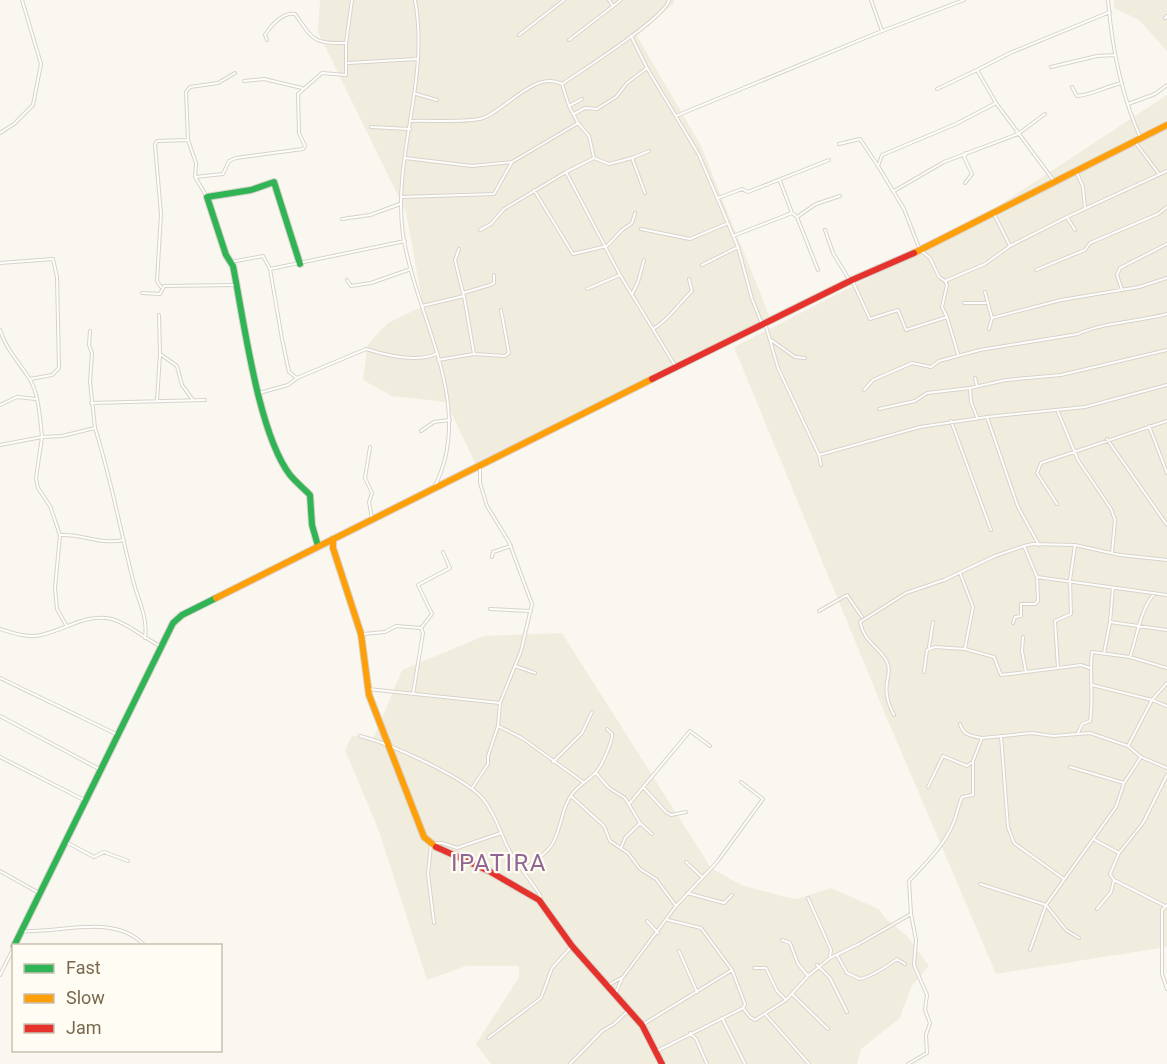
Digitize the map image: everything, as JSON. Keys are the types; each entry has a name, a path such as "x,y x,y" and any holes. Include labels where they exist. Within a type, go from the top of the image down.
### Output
{"street":[{"path":"0,133 14,124 33,105 41,64 22,0"},
{"path":"195,177 223,174 229,161 236,158 304,147 299,133 298,94 302,88 322,73 344,77 348,63 346,43 352,0"},
{"path":"415,0 418,22 416,94 405,158 401,204 411,269 438,360 450,420 444,462 432,492"},
{"path":"519,35 564,0"},
{"path":"609,0 613,6"},
{"path":"569,40 621,0"},
{"path":"562,84 631,36 665,8 669,0"},
{"path":"871,0 882,31"},
{"path":"676,117 882,31 964,0"},
{"path":"1114,0 1108,1 1115,55 1122,83 1138,140 1159,174"},
{"path":"937,89 1010,53 1110,12"},
{"path":"267,40 265,35 268,30 286,14 292,13 309,36 318,41 346,43"},
{"path":"631,36 647,68 699,155 718,198 726,224 738,247 748,275 752,299 771,340 778,368 819,455 821,465"},
{"path":"1052,67 1097,56 1115,55"},
{"path":"348,63 417,59"},
{"path":"574,114 585,108 597,109 616,97 627,83 647,68"},
{"path":"977,70 996,103 1054,182"},
{"path":"235,74 218,83 187,89 188,140 196,163 195,177 207,197 231,262 259,393 274,446 290,475 310,495 312,525 318,546"},
{"path":"244,81 264,79 302,88"},
{"path":"412,121 483,118 516,95 549,80 562,84"},
{"path":"1072,87 1077,96 1088,95 1107,86 1122,83"},
{"path":"562,84 569,106 578,123 589,136 594,158"},
{"path":"1128,104 1155,94 1167,85"},
{"path":"416,94 437,100"},
{"path":"569,106 582,99"},
{"path":"878,166 882,155 956,124 996,103"},
{"path":"894,191 966,153 1018,134 1045,114"},
{"path":"405,158 472,166 512,162 578,123"},
{"path":"15,944 160,646 173,623 195,607 372,519 432,492 479,465 851,281 920,250 1167,125"},
{"path":"371,127 410,129"},
{"path":"839,144 860,139 894,191 920,250 930,258 939,277 945,280 947,285 942,307 959,355"},
{"path":"142,293 160,294 161,287 157,281 161,214 155,145 157,141 188,140"},
{"path":"480,230 491,224 504,209 566,171 594,158 609,164 649,151"},
{"path":"965,183 972,174 964,157 966,153"},
{"path":"632,158 645,194"},
{"path":"718,198 742,189 748,192 829,160"},
{"path":"401,197 494,194 512,162"},
{"path":"566,171 608,246 620,275 676,367"},
{"path":"1076,171 1083,187 1085,208"},
{"path":"945,280 985,264 1010,246 1085,208 1167,171"},
{"path":"780,181 818,270"},
{"path":"207,197 251,190 274,182 300,264"},
{"path":"534,190 573,254 608,246 622,230 632,223 635,213"},
{"path":"797,217 816,204 840,196"},
{"path":"342,219 370,215 401,204"},
{"path":"1036,270 1085,250 1090,243 1167,207"},
{"path":"993,212 1010,246"},
{"path":"733,236 792,213"},
{"path":"1067,217 1076,230"},
{"path":"641,229 690,239 726,224"},
{"path":"825,230 833,253 851,281 870,319 898,310 906,330 947,317"},
{"path":"270,269 405,241"},
{"path":"1122,290 1117,275 1120,268 1167,244"},
{"path":"702,265 738,247"},
{"path":"459,249 455,260 464,295 474,354"},
{"path":"231,262 263,256 270,269 290,372 297,378"},
{"path":"0,263 53,259 57,277 58,368 51,375 30,379"},
{"path":"632,295 644,260"},
{"path":"347,280 351,286 371,283 411,269"},
{"path":"422,306 464,295 490,285 494,283 494,274"},
{"path":"587,289 620,275"},
{"path":"992,318 1060,300 1122,290 1167,278"},
{"path":"653,329 667,321 671,313 680,307 693,291 689,279"},
{"path":"161,287 235,285"},
{"path":"985,292 986,303 992,318 988,329"},
{"path":"964,303 986,303"},
{"path":"438,360 474,354 505,356 509,353 501,310"},
{"path":"864,390 873,380 912,363 931,367 939,361 959,355 1167,314"},
{"path":"157,401 160,354 159,315"},
{"path":"0,330 12,357 30,379 36,399 42,437 36,478 38,488 50,506 60,535 55,588 57,609 66,625"},
{"path":"90,331 91,403 95,428 110,474 133,579 142,603 146,626 145,638"},
{"path":"771,340 795,357 805,358"},
{"path":"259,393 288,385 297,378 366,349 384,356 422,358 436,354"},
{"path":"879,409 915,401 918,396 927,393 1061,375 1167,350"},
{"path":"160,354 177,366 182,385 194,400"},
{"path":"975,378 977,386"},
{"path":"819,455 951,421 1035,411 1057,411 1125,397 1167,385"},
{"path":"970,388 970,402 977,417"},
{"path":"0,405 16,397 36,399"},
{"path":"91,403 205,400"},
{"path":"1057,411 1078,460 1113,515 1112,553"},
{"path":"987,417 1018,507 1039,545"},
{"path":"421,431 434,422 450,420"},
{"path":"951,421 991,530"},
{"path":"1057,504 1037,473 1041,463 1072,455 1075,450 1167,421"},
{"path":"1149,426 1167,473"},
{"path":"0,446 95,428"},
{"path":"1107,439 1167,525"},
{"path":"370,447 365,478 372,493 369,502 372,519"},
{"path":"472,788 488,764 488,756 498,726 500,703 527,632 532,604 511,546 487,506 480,483 479,465"},
{"path":"60,535 80,535 101,543 124,540"},
{"path":"333,539 333,548 361,634 368,689 385,742 420,829 430,845 489,871 541,900"},
{"path":"326,542 333,548"},
{"path":"1058,668 1055,621 1071,614 1070,580 1075,545"},
{"path":"862,618 876,613 906,593 1024,546 1075,545 1112,553 1167,560"},
{"path":"492,557 493,552 511,546"},
{"path":"1013,623 1016,617 1022,616 1021,604 1038,601 1037,577 1024,546"},
{"path":"421,628 432,614 418,585 450,568 442,552"},
{"path":"960,573 973,607 965,649"},
{"path":"1037,577 1167,595"},
{"path":"1104,653 1113,588"},
{"path":"1130,657 1140,628 1143,608 1155,593"},
{"path":"819,611 847,595 862,618"},
{"path":"490,609 531,611"},
{"path":"0,629 26,636 41,635 66,625 98,618 110,619 124,623 160,646"},
{"path":"862,618 860,622 862,634 886,661 890,674 886,683 887,697 894,715"},
{"path":"924,672 933,622"},
{"path":"1110,622 1167,630"},
{"path":"361,634 385,632 396,626 421,628"},
{"path":"413,693 423,633 421,628"},
{"path":"1023,637 1022,651 1026,672"},
{"path":"929,647 965,649 994,657 1001,675 1081,665 1090,668"},
{"path":"1078,733 1082,724 1090,721 1092,652 1130,657 1167,668"},
{"path":"515,666 535,674"},
{"path":"0,678 118,735"},
{"path":"1128,746 1152,700 1167,683"},
{"path":"1092,684 1167,706"},
{"path":"368,689 500,703"},
{"path":"553,762 582,733 592,712"},
{"path":"0,716 101,771"},
{"path":"960,724 962,730 969,736 982,738 1032,733 1053,736 1078,733 1108,738 1128,746 1141,757 1165,767 1167,761"},
{"path":"498,726 522,738 583,782"},
{"path":"523,870 551,847 558,831 561,813 571,795 583,782 596,773 613,743 612,734 607,729"},
{"path":"629,804 690,731 710,746"},
{"path":"360,736 385,742 472,788 491,809 501,833 572,946 642,1025 662,1064"},
{"path":"1001,736 1008,827 1014,843 1064,879"},
{"path":"908,1064 927,1053 926,1035 930,1023 925,1010 927,995 914,965 916,940 911,914 909,881 934,855 954,823 956,810 962,797 973,795 973,761 982,738"},
{"path":"928,787 943,756 966,766 973,761"},
{"path":"0,757 84,800"},
{"path":"1030,950 1046,905 1116,807 1124,783 1141,757"},
{"path":"1070,767 1124,783"},
{"path":"596,773 629,804 640,822 652,834"},
{"path":"1167,776 1143,823 1119,853 1110,874 1114,880 1166,906 1162,910 1162,974 1167,989"},
{"path":"615,995 623,977 668,920 676,906 717,862 763,799 741,782"},
{"path":"643,787 671,815 686,812"},
{"path":"571,795 604,826 610,841 635,859 640,869 656,879 676,906"},
{"path":"621,848 624,838 640,822"},
{"path":"430,845 442,843 457,848 501,833"},
{"path":"1094,840 1119,853"},
{"path":"64,841 94,857 104,852 128,861"},
{"path":"430,845 428,884 435,923"},
{"path":"686,862 702,877"},
{"path":"0,872 39,893"},
{"path":"1097,909 1111,892 1114,880"},
{"path":"980,884 1046,905 1066,930 1079,938"},
{"path":"687,893 724,903 732,895"},
{"path":"808,898 831,950 830,958"},
{"path":"743,1008 752,1020 766,1015 786,1000 817,965 911,914"},
{"path":"655,1052 743,1008 745,1004 732,970 701,928 668,920"},
{"path":"646,921 658,933"},
{"path":"21,931 43,932 65,927 115,928 137,937 144,944"},
{"path":"782,940 790,943 798,964 808,976"},
{"path":"488,1038 541,998 552,968 572,946"},
{"path":"0,975 12,950"},
{"path":"679,951 697,992"},
{"path":"837,955 847,973 860,979 876,970 882,971 897,959 905,964"},
{"path":"817,965 830,978 846,1012"},
{"path":"754,968 766,968 777,991 786,1000"},
{"path":"642,1025 732,970"},
{"path":"607,986 623,977"},
{"path":"792,994 828,1029"},
{"path":"571,1063 602,1031 614,1024 629,1010"},
{"path":"766,1015 809,1064"},
{"path":"722,1018 745,1064"},
{"path":"696,1040 698,1029"},
{"path":"690,1033 696,1040 707,1064"}],"shaded area":[{"path":"320,0 674,0 674,3 637,36 701,146 771,320 476,465 446,402 392,396 363,380 368,344 388,323 423,306 406,212 318,32"},
{"path":"1114,0 1167,0 1167,51 1139,20 1114,8"},
{"path":"1167,95 1167,947 996,974 886,716 734,347 960,231"},
{"path":"562,633 711,868 741,885 786,897 797,899 831,888 879,909 884,917 907,936 929,966 911,987 900,1018 861,1049 857,1064 491,1064 476,1044 519,977 519,966 466,966 427,980 379,831 345,750 352,736 374,737 402,670 484,636"}],"traffic: fast":[{"path":"300,264 274,182 251,190 207,197 226,255 233,266 247,345 269,432 290,475 310,495 312,525 318,546"},
{"path":"15,944 173,623 182,615 216,598"}],"traffic: slow":[{"path":"914,253 1167,125"},
{"path":"216,598 652,379"},
{"path":"333,539 333,548 361,634 369,695 424,837 436,847"}],"traffic: jam":[{"path":"652,379 852,280 914,253"},
{"path":"436,847 489,871 539,900 572,946 642,1025 662,1064"}],"district":[{"name":"IPATIRA","path":"499,863"}]}
